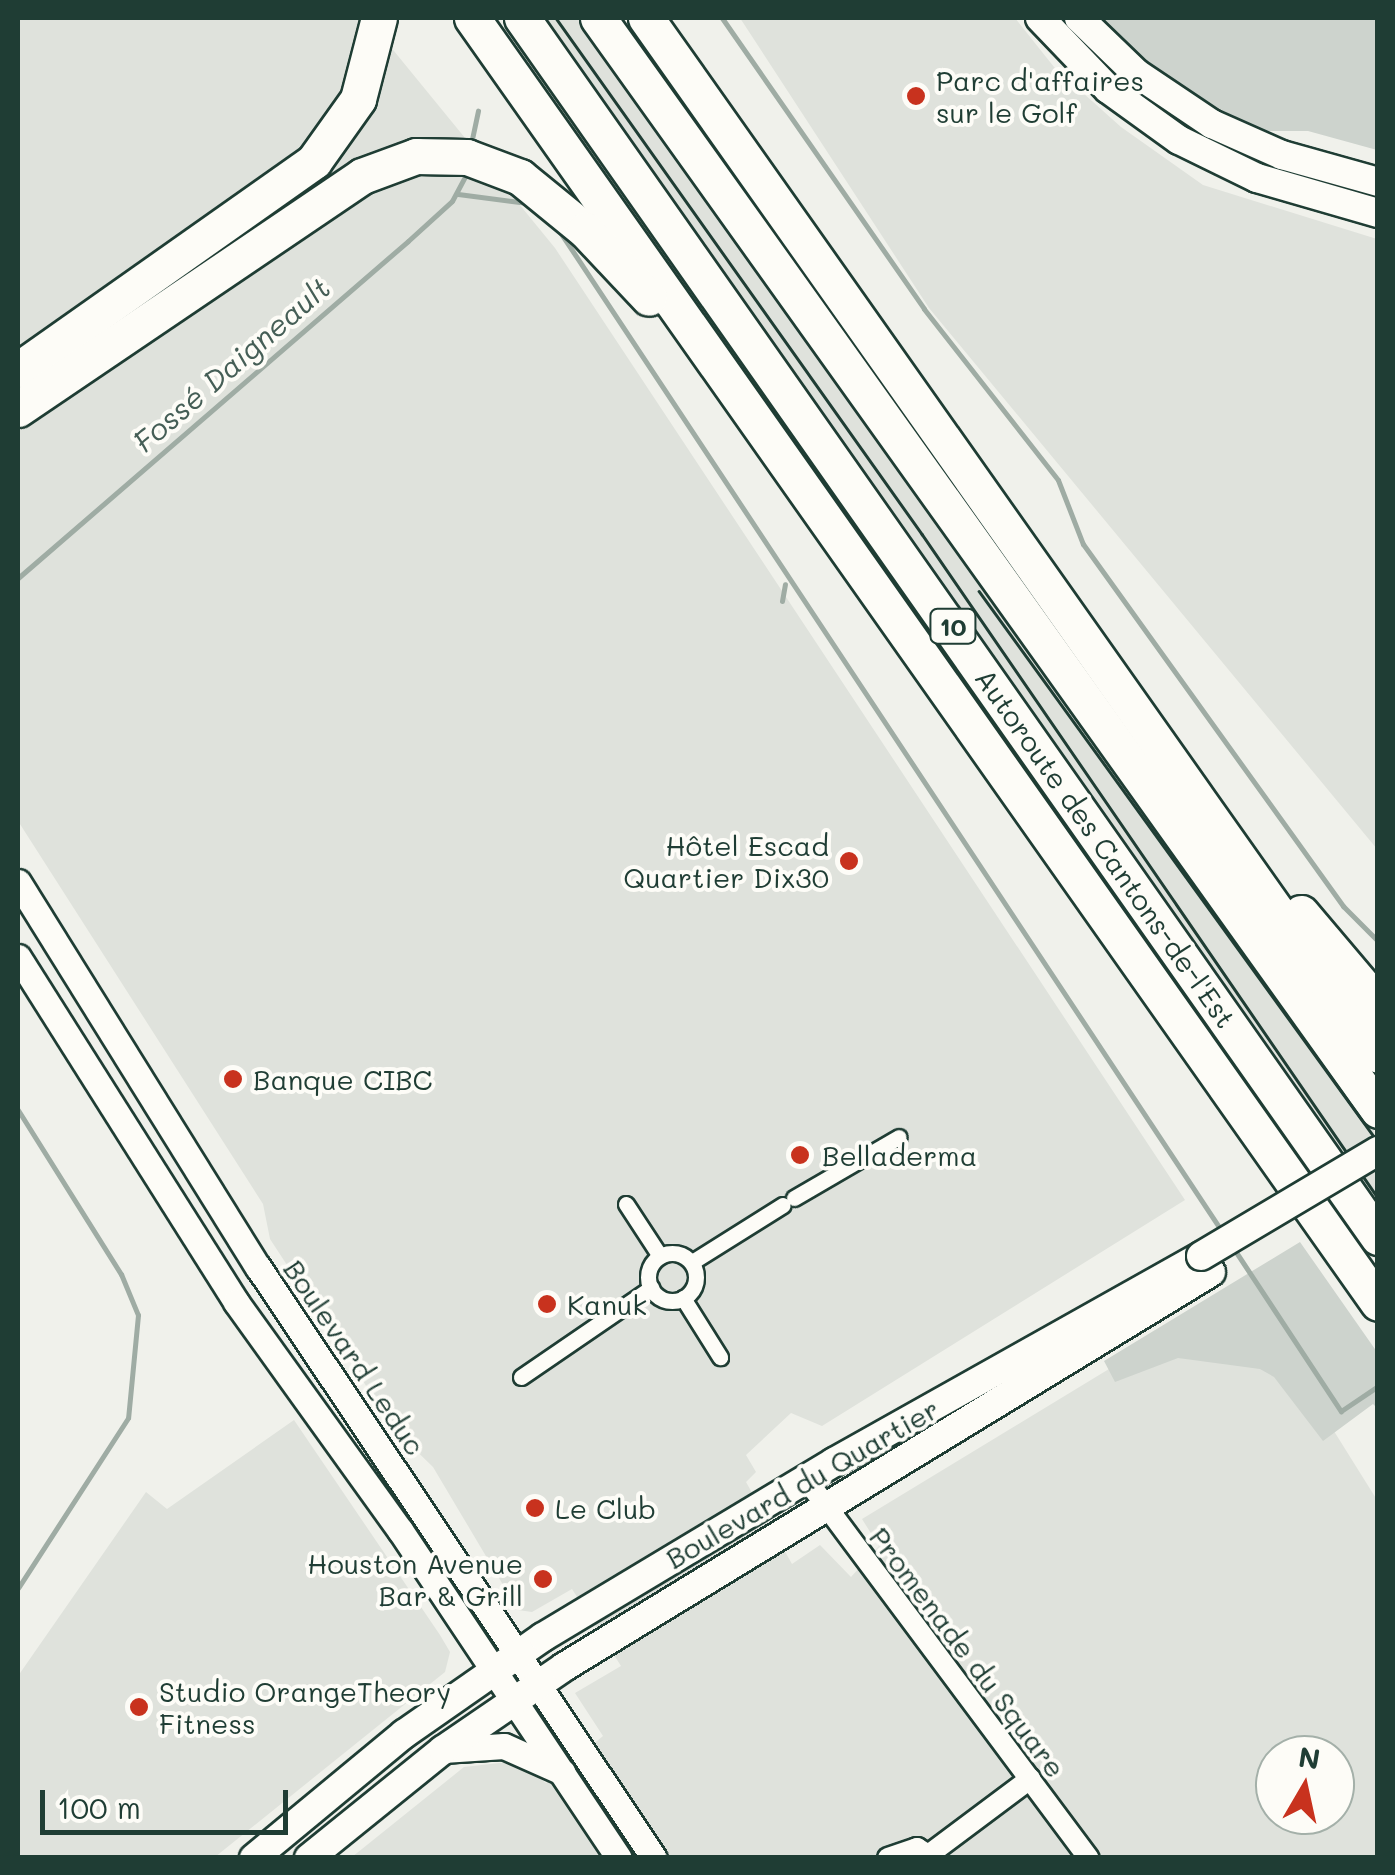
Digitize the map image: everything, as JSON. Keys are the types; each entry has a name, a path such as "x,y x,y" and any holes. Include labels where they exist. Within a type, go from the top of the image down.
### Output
{"highway":[{"path":"18,370 314,161 358,99 378,18"},
{"path":"472,18 1378,1303"},
{"name":"Autoroute des Cantons-de-l'Est","path":"522,18 1378,1237"},
{"name":"10","path":"598,18 1378,1110"},
{"path":"646,18 1378,1055"},
{"path":"18,409 362,176 429,155 480,160 533,186 715,362"},
{"path":"1187,788 1378,1004"}],"main road":[{"path":"1040,18 1108,89 1188,146 1257,178 1378,213"},
{"path":"1079,18 1136,73 1212,124 1282,155 1378,182"},
{"name":"Boulevard du Quartier","path":"309,1858 444,1750 515,1699 827,1510 1378,1152"},
{"name":"Boulevard du Quartier","path":"254,1858 384,1749 519,1652 806,1479 1378,1174"}],"street":[{"name":"Boulevard Leduc","path":"18,882 252,1258 654,1858"},
{"path":"18,957 218,1275 515,1699 619,1858"},
{"path":"692,1262 898,1136"},
{"path":"626,1204 660,1256"},
{"path":"681,1254 692,1262 696,1283 683,1298 668,1301 651,1288 650,1266 660,1256 681,1254"},
{"path":"521,1377 651,1288"},
{"path":"683,1298 720,1357"},
{"name":"Promenade du Square","path":"806,1479 1089,1858"},
{"path":"444,1750 504,1746 564,1773"},
{"path":"888,1858 911,1848 932,1855 1030,1779"}],"shaded area":[{"path":"18,18 367,18 555,248 1185,1200 822,1426 791,1413 746,1455 756,1472 746,1482 792,1564 820,1545 851,1577 879,1546 862,1519 1244,1287 1377,1500 1377,1857 352,1857 464,1767 517,1761 546,1783 603,1736 575,1693 621,1666 572,1589 532,1612 518,1610 433,1467 395,1430 270,1239 263,1204 18,821"},
{"path":"540,18 581,18 1374,1124 1377,1213"},
{"path":"740,18 1015,18 1054,67 1121,127 1203,185 1377,239 1377,849 929,308"},
{"path":"1098,18 1377,18 1377,150 1308,131 1255,131 1161,72"},
{"path":"1300,1242 1377,1352 1377,1408 1373,1404 1323,1441 1274,1377 1260,1369 1178,1358 1115,1382 1104,1361"},
{"path":"294,1420 440,1635 450,1652 445,1672 215,1857 18,1857 18,1676 146,1492 167,1509"}],"waterway":[{"path":"722,18 924,309 1058,480 1083,544 1343,906 1378,941"},
{"name":"Fossé Daigneault","path":"472,139 478,111"},
{"name":"Fossé Daigneault","path":"18,578 408,241 452,201 465,177"},
{"path":"458,194 527,203"},
{"path":"558,229 1223,1233"},
{"name":"Fossé Daigneault","path":"782,601 785,584"},
{"name":"Fossé Daigneault","path":"18,1110 121,1274 138,1315 128,1418 18,1588"},
{"path":"1232,1246 1341,1411 1378,1386"}],"tram line":[{"path":"556,18 922,534 1378,1198"},
{"path":"979,591 1378,1142"}],"place":[{"name":"Parc d'affaires sur le Golf","path":"916,96"},
{"name":"Hôtel Escad Quartier Dix30","path":"849,861"},
{"name":"Banque CIBC","path":"233,1079"},
{"name":"Belladerma","path":"800,1155"},
{"name":"Kanuk","path":"547,1304"},
{"name":"Le Club","path":"535,1508"},
{"name":"Houston Avenue Bar & Grill","path":"543,1579"},
{"name":"Studio OrangeTheory Fitness","path":"139,1707"}]}
